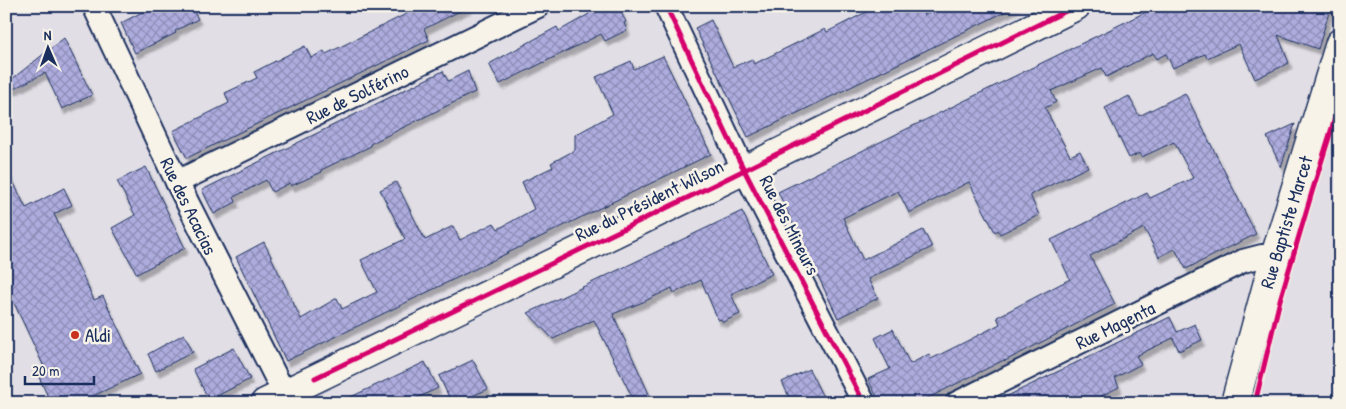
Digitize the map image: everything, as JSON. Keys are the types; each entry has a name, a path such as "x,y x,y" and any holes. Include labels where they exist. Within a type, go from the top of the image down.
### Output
{"main road":[{"name":"Rue du Président Wilson","path":"279,400 1076,6"},
{"name":"Rue Baptiste Marcet","path":"1234,403 1275,256 1340,43"}],"street":[{"name":"Rue de Solférino","path":"177,182 538,6"},
{"name":"Rue des Mineurs","path":"666,6 744,170 864,403"},
{"name":"Rue des Acacias","path":"101,9 177,182 279,400"},
{"name":"Rue Magenta","path":"957,403 1243,261 1262,256 1275,256"}],"building":[{"path":"154,6 191,6 198,19 175,31 176,33 135,53 121,23"},
{"path":"408,6 470,6 424,29 429,40 187,158 173,131 229,103 225,93 257,78 254,72 305,46 311,58 324,51 326,54 410,12"},
{"path":"601,6 618,6 626,22 624,23 627,30 605,41 601,34 500,84 489,64 557,27 559,31"},
{"path":"878,6 920,6 924,15 943,6 1017,6 748,137 695,28 711,20 733,67 752,59 754,64 825,29 827,32"},
{"path":"1158,6 1331,6 1318,49 1278,35 1289,63 1255,79 1239,44 1207,58 1205,54 1173,68 1166,54 1156,59 1153,53 1106,77 1102,68 1051,91 1056,102 1045,108 1070,156 1080,151 1088,167 1030,195 1039,215 1000,234 998,230 995,232 969,182 909,213 898,191 843,218 863,260 923,230 932,247 868,279 878,298 838,318 778,192"},
{"path":"64,38 92,95 62,109 45,73 11,90 7,83"},
{"path":"663,56 711,154 286,361 236,257 264,242 301,319 337,298 342,309 377,292 361,260 405,239 380,190 396,182 425,240 453,226 460,240 494,223 498,229 534,209 522,182 553,167 551,163 575,150 575,135 613,114 596,77 631,61 634,69"},
{"path":"443,71 448,81 468,71 475,92 370,144 371,146 321,170 322,172 291,186 290,183 272,192 266,180 234,197 236,202 214,214 202,190"},
{"path":"1185,93 1256,234 1186,269 1175,249 1159,257 1144,228 1090,256 1115,304 1005,361 918,403 880,403 868,379 890,369 875,338 893,329 910,364 929,354 931,359 965,342 1000,324 997,317 1070,279 1051,240 1147,193 1150,198 1193,178 1174,142 1142,157 1140,153 1129,158 1105,108 1129,96 1139,116"},
{"path":"1295,124 1281,167 1267,137"},
{"name":"Aldi","path":"6,167 26,208 64,188 72,205 54,214 94,300 103,296 140,374 78,403 51,403 37,373 45,369 6,286"},
{"path":"146,167 185,248 137,274 112,228 135,215 117,181"},
{"path":"742,211 772,274 731,294 740,314 723,322 721,319 718,320 701,280 674,293 672,288 613,314 653,403 635,403 594,320 553,339 528,313"},
{"path":"1170,317 1177,332 1195,324 1202,340 1179,351 1173,338 1136,356 1141,364 1115,378 1119,387 1088,403 993,403"},
{"path":"184,334 193,352 156,371 148,354"},
{"path":"234,348 250,379 209,400 193,369"},
{"path":"473,360 488,389 457,403 452,403 439,376"},
{"path":"425,362 438,388 407,403 338,403"},
{"path":"809,369 826,403 792,403 782,382"}],"cycle path":[{"path":"666,6 737,156 864,403"},
{"path":"315,378 718,183 1076,6"},
{"path":"1255,403 1280,300 1340,102"}],"place":[{"name":"Aldi","path":"75,335"}]}
